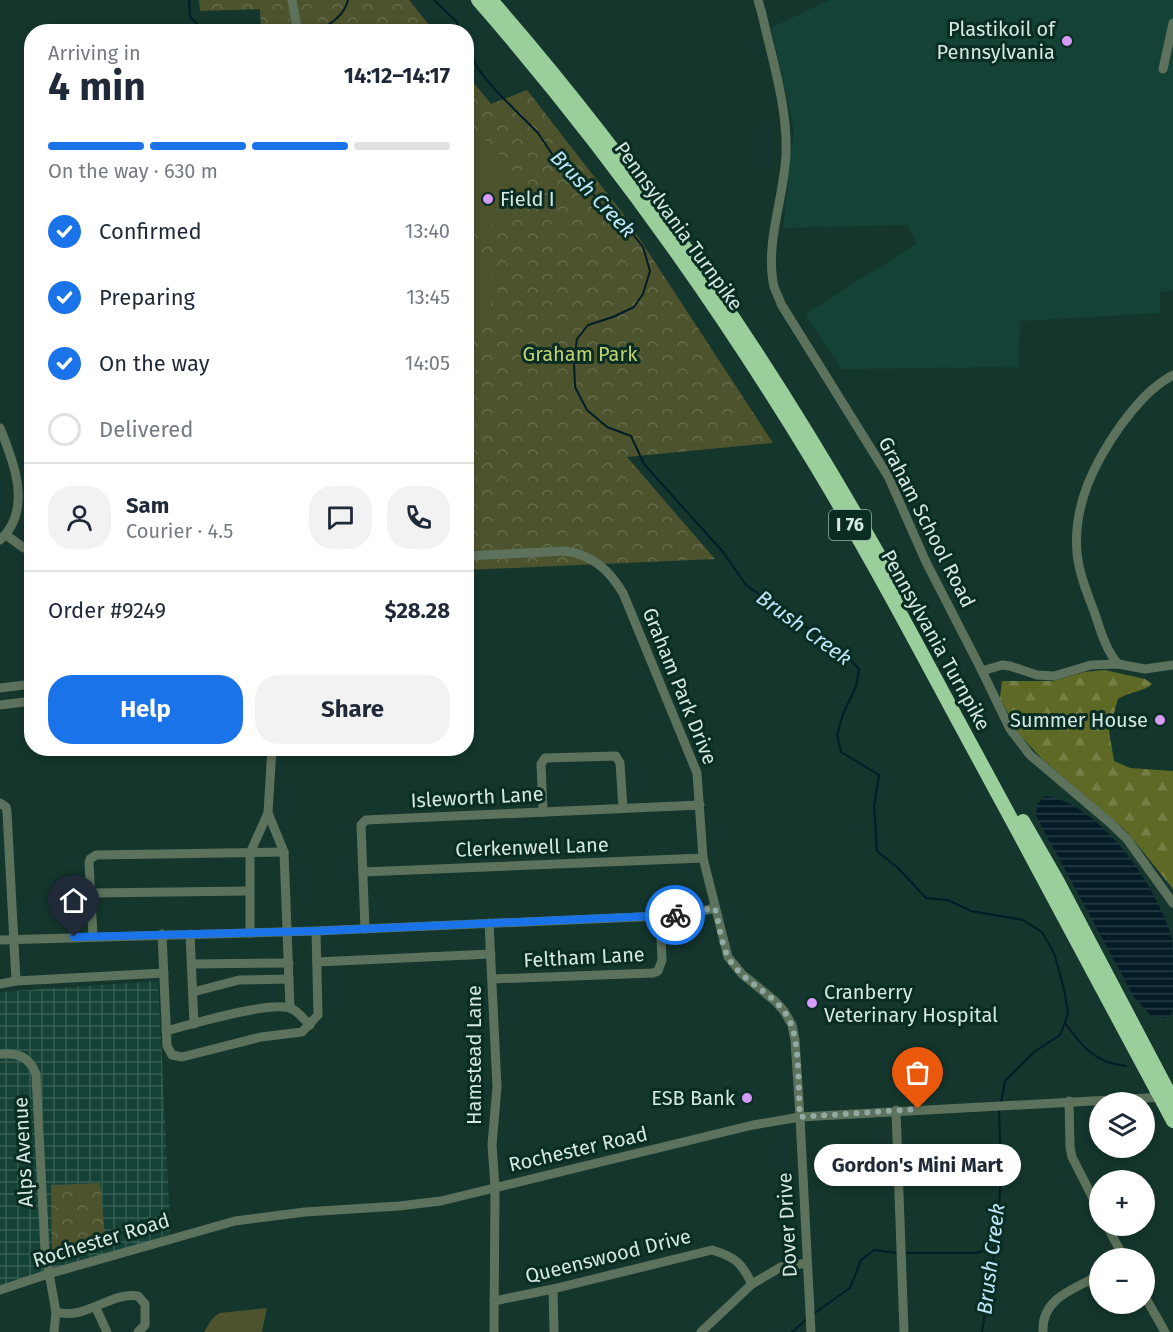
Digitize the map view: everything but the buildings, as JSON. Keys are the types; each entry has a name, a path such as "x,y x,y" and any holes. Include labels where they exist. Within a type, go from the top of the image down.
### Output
{"highway":[{"name":"Pennsylvania Turnpike","path":"478,0 560,98 662,231 729,329 816,466 1167,1096"},
{"name":"Pennsylvania Turnpike","path":"491,0 548,66 645,193 726,306 807,430 1058,882 1167,1096 1173,1121"}],"street":[{"path":"292,0 297,24"},
{"name":"Graham School Road","path":"758,0 785,128 786,156 772,265 773,284 781,304 888,476 926,562 1010,729 1030,755 1127,839 1173,903"},
{"path":"1163,69 1173,23"},
{"path":"1118,664 1107,645 1082,578 1077,554 1077,524 1083,497 1093,469 1101,455 1138,402 1154,387 1173,375"},
{"path":"0,428 16,471 18,488 16,512 3,537 24,548"},
{"name":"Graham Park Drive","path":"474,556 565,551 578,553 597,562 612,576 623,593 697,773 703,858 728,957 742,974 775,1001 792,1025 800,1117"},
{"path":"1091,665 1107,645"},
{"path":"982,671 993,667 1010,666 1037,675 1054,676 1091,665 1118,664 1145,669 1173,665"},
{"path":"0,688 24,685"},
{"path":"0,705 24,702"},
{"path":"250,933 250,853 268,813 272,756"},
{"path":"543,812 541,764 545,758 616,756 620,763 623,808"},
{"path":"0,803 6,807 7,812 16,981"},
{"name":"Isleworth Lane","path":"365,929 361,825 366,820 700,805"},
{"path":"268,813 284,852 290,1008"},
{"path":"93,936 90,859 96,855 284,852"},
{"name":"Clerkenwell Lane","path":"363,872 703,858"},
{"path":"91,892 250,891"},
{"path":"0,940 316,931 660,916 694,913 715,908"},
{"name":"Feltham Lane","path":"492,979 653,973 658,970 662,960 660,916"},
{"name":"Hamstead Lane","path":"489,923 496,1087 492,1145 495,1187 494,1332"},
{"path":"162,934 166,1031 169,1050 172,1055 182,1058 261,1036 302,1032 310,1025 318,1015 316,931"},
{"path":"190,934 194,1024"},
{"path":"317,962 491,954"},
{"path":"192,964 289,963"},
{"path":"0,984 16,981 164,973"},
{"path":"193,992 239,980 289,979"},
{"path":"166,1031 257,1009 290,1008 310,1025"},
{"name":"Alps Avenue","path":"0,1054 12,1053 26,1058 36,1074 45,1251 56,1312 54,1332"},
{"name":"Rochester Road","path":"0,1290 48,1274 235,1221 305,1212 441,1201 744,1127 800,1117 1167,1096"},
{"path":"1069,1101 1072,1157 1089,1190"},
{"path":"896,1110 904,1332"},
{"name":"Dover Drive","path":"800,1117 811,1332"},
{"name":"Queenswood Drive","path":"494,1301 554,1289 712,1250 734,1258 743,1267 752,1284"},
{"path":"701,1332 752,1284 781,1267 807,1263"},
{"path":"1043,1332 1044,1315 1052,1303 1089,1281"},
{"path":"554,1289 554,1332"},
{"path":"56,1312 69,1315 125,1297 138,1296 145,1304 146,1325 138,1332"},
{"path":"96,1308 107,1332"},
{"path":"1155,1314 1165,1332"}],"shaded area":[{"path":"829,0 1173,0 1173,291 1160,292 1160,313 1020,321 1018,367 841,369 805,314 916,244 908,225 783,228 794,129 771,28"},
{"path":"158,981 171,1238 0,1291 0,992"}],"green space":[{"path":"199,0 409,0 428,24 261,24 260,9 200,11"},
{"name":"Graham Park","path":"474,83 491,104 527,90 624,215 773,443 627,457 715,559 474,570"},
{"name":"Field I","path":"474,136 492,146 499,155 507,179 510,220 474,228"},
{"path":"474,254 491,255 491,300 484,320 474,330"},
{"path":"1105,670 1145,679 1152,684 1118,699 1109,731 1114,761 1130,768 1173,771 1173,889 1128,833 1042,759 1019,734 1000,698 1002,681 1053,681 1084,672"},
{"path":"100,1183 106,1245 52,1253 51,1185"},
{"path":"267,1308 262,1332 204,1332 219,1313"}],"water":[{"path":"1045,796 1066,802 1086,814 1106,831 1124,851 1154,896 1172,939 1173,1009 1171,1015 1165,1018 1151,1016 1134,997 1036,816 1037,805"}],"waterway":[{"name":"Brush Creek","path":"189,0 190,17 197,24"},
{"name":"Brush Creek","path":"329,24 343,11 348,0"},
{"name":"Brush Creek","path":"434,0 458,24"},
{"name":"Brush Creek","path":"474,60 478,69 496,91 538,133 560,166 584,182 608,214 629,229 643,247 650,271 643,294 634,307 588,325 577,339 574,362 575,387 587,410 607,427 631,436 644,464 723,552 746,585 847,656 859,669 856,687 843,714 837,735 841,752 879,775 874,807 877,851 898,868 926,898 948,900 971,911 1023,920 1042,932 1054,953 1068,1014 1060,1035 1034,1052 1005,1081 1001,1103"},
{"path":"1065,1023 1077,1039 1098,1057 1126,1066"},
{"name":"Brush Creek","path":"982,1332 997,1235 1001,1176 999,1108"},
{"path":"904,1253 976,1253 994,1248"},
{"path":"812,1315 850,1288 861,1260 874,1250 898,1253"},
{"path":"792,1332 808,1318"}],"way so far":[{"path":"675,915 715,908 728,957 742,974 784,1011 792,1025 795,1040 800,1117 918,1109"}],"place":[{"name":"Plastikoil of Pennsylvania","path":"1067,41"},
{"name":"Field I","path":"488,199"},
{"name":"Summer House","path":"1160,720"},
{"name":"Cranberry Veterinary Hospital","path":"812,1003"},
{"name":"ESB Bank","path":"747,1098"},
{"name":"Gordon's Mini Mart","path":"918,1109"}],"route":[{"path":"74,937 316,931 675,915"}]}
